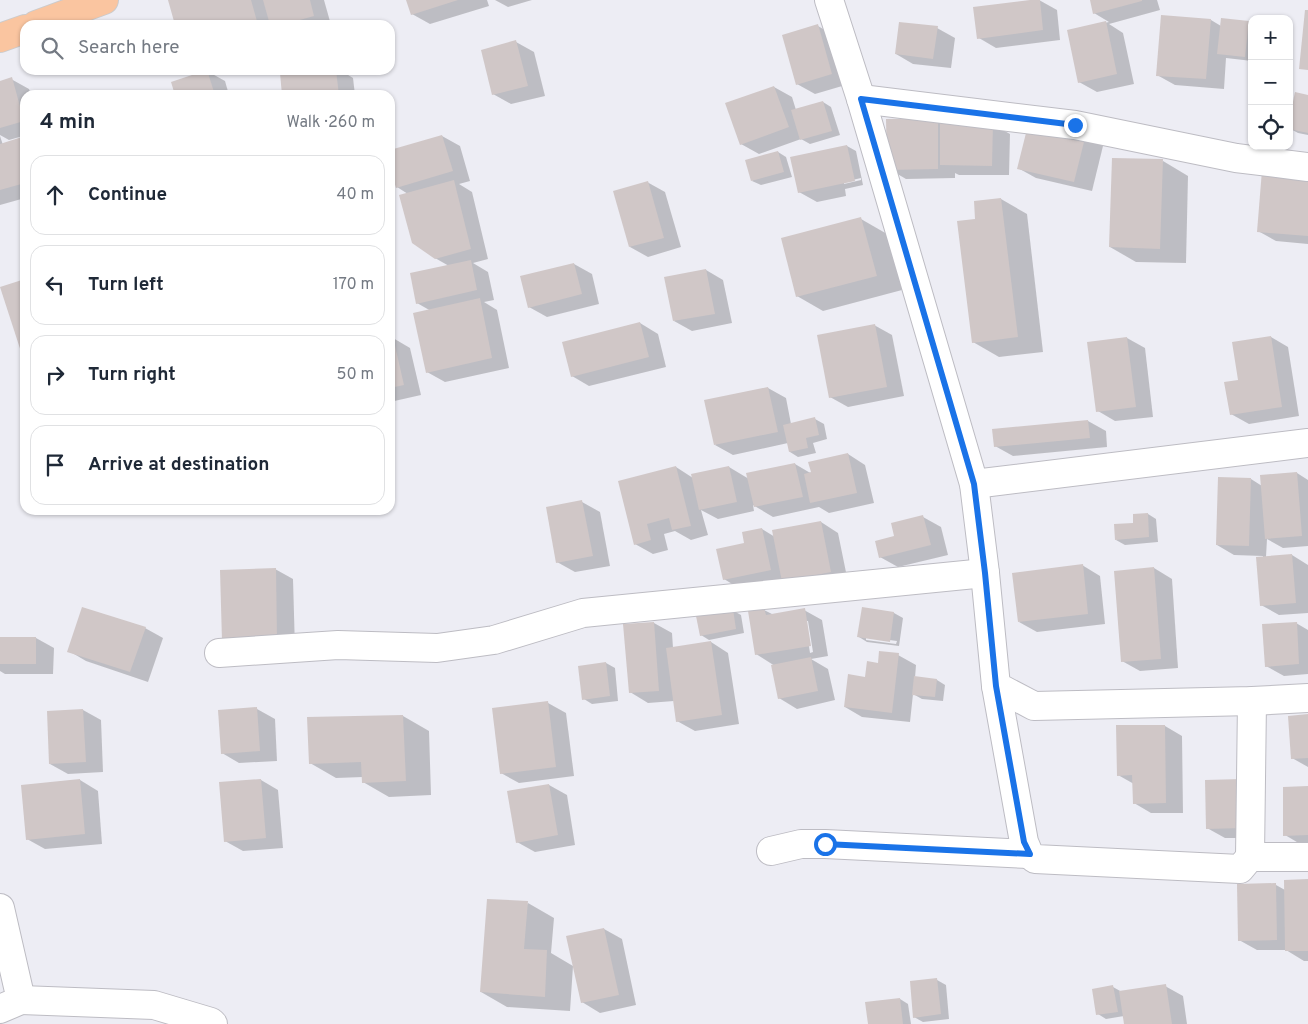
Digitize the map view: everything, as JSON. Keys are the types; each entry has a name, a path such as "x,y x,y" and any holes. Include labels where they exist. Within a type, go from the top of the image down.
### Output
{"main road":[{"path":"50,20 104,0"},
{"path":"0,38 20,31"}],"street":[{"path":"829,0 861,99 974,484 996,686 1024,842 1030,854 1034,859 1240,869 1250,858 1252,701"},
{"path":"861,99 1075,125 1236,158 1308,167"},
{"path":"974,484 1308,442"},
{"path":"218,653 338,644 437,648 494,640 583,613 985,573"},
{"path":"996,686 1034,706 1308,698"},
{"path":"771,851 801,844 825,844 1030,854"},
{"path":"1250,858 1308,857"},
{"path":"0,908 11,1005 154,1005 213,1024"}],"building":[{"path":"168,0 251,0 257,20 174,20"},
{"path":"263,0 310,0 314,16 300,20 269,20"},
{"path":"406,0 458,0 411,15"},
{"path":"1040,0 1043,30 977,39 973,7"},
{"path":"1090,0 1142,0 1142,1 1093,14"},
{"path":"1305,10 1308,10 1308,70 1299,69"},
{"path":"1161,15 1211,19 1206,79 1156,76"},
{"path":"1221,18 1248,21 1245,57 1217,54"},
{"path":"1106,21 1117,74 1078,83 1067,30"},
{"path":"899,22 938,26 933,59 895,54"},
{"path":"818,24 832,74 796,85 782,35"},
{"path":"516,40 528,86 492,95 481,50"},
{"path":"192,75 209,75 213,90 173,90 171,82"},
{"path":"280,75 337,75 338,90 282,90"},
{"path":"12,77 20,106 20,122 0,128 0,81"},
{"path":"774,86 789,127 740,145 725,103"},
{"path":"1295,92 1308,95 1308,133 1293,130"},
{"path":"823,101 832,131 800,140 791,110"},
{"path":"938,118 938,169 887,170 886,119"},
{"path":"1029,121 1086,134 1074,182 1017,169"},
{"path":"940,123 993,123 992,166 940,165"},
{"path":"442,135 453,171 396,188 395,149"},
{"path":"20,138 20,184 0,190 0,144"},
{"path":"847,145 855,181 798,193 790,157"},
{"path":"778,151 784,172 751,181 745,160"},
{"path":"1112,158 1163,159 1160,249 1109,247"},
{"path":"1262,170 1308,174 1308,236 1257,232"},
{"path":"454,180 471,249 435,259 412,243 399,195"},
{"path":"648,181 664,238 629,247 613,191"},
{"path":"1001,198 1018,337 972,343 957,221 975,219 974,201"},
{"path":"861,217 877,276 796,297 781,238"},
{"path":"471,260 477,290 416,304 410,273"},
{"path":"574,263 582,294 528,308 520,276"},
{"path":"706,269 715,314 673,321 664,277"},
{"path":"20,281 20,349 0,287"},
{"path":"480,298 492,358 426,373 413,313"},
{"path":"640,322 649,357 571,377 562,342"},
{"path":"875,324 887,387 829,398 817,335"},
{"path":"1271,336 1282,407 1230,415 1224,382 1238,380 1232,342"},
{"path":"1127,337 1136,407 1096,412 1087,342"},
{"path":"395,346 404,385 395,387"},
{"path":"768,387 778,432 714,445 704,400"},
{"path":"815,417 819,435 806,438 808,448 789,452 783,425"},
{"path":"1088,420 1090,438 994,447 992,429"},
{"path":"848,453 857,493 810,503 804,474 811,472 808,462"},
{"path":"795,463 803,497 754,507 746,473"},
{"path":"676,466 691,526 672,530 669,518 647,524 651,540 634,545 618,481"},
{"path":"729,466 737,502 699,510 691,474"},
{"path":"1297,472 1302,536 1265,539 1260,475"},
{"path":"1218,477 1251,478 1249,546 1216,545"},
{"path":"582,500 593,556 556,563 546,507"},
{"path":"1148,513 1149,537 1115,540 1114,524 1133,523 1133,514"},
{"path":"923,515 931,545 879,558 875,541 894,536 891,523"},
{"path":"821,521 831,572 782,582 772,530"},
{"path":"762,528 771,570 723,580 716,549 744,543 742,532"},
{"path":"1292,554 1296,603 1260,606 1256,557"},
{"path":"1083,564 1088,614 1018,622 1012,573"},
{"path":"1154,567 1161,659 1121,662 1114,571"},
{"path":"276,568 277,639 222,641 220,570"},
{"path":"82,607 146,627 130,672 67,652"},
{"path":"862,607 894,612 890,642 857,637"},
{"path":"764,608 766,615 805,608 811,646 755,655 748,611"},
{"path":"733,609 736,629 700,636 696,616"},
{"path":"654,622 659,691 629,693 623,624"},
{"path":"1297,622 1299,664 1265,667 1262,624"},
{"path":"0,637 36,637 36,664 0,664"},
{"path":"711,641 722,715 676,722 666,648"},
{"path":"879,651 899,653 892,713 844,707 848,674 865,677 867,661 878,663"},
{"path":"811,657 818,691 778,699 771,665"},
{"path":"606,662 610,696 582,700 578,666"},
{"path":"914,676 937,679 935,697 912,695"},
{"path":"548,701 556,767 500,774 492,708"},
{"path":"257,707 260,751 221,754 218,710"},
{"path":"83,709 86,762 49,764 47,711"},
{"path":"1308,714 1308,758 1291,759 1288,716"},
{"path":"403,715 406,781 362,783 361,762 309,764 307,717"},
{"path":"1116,725 1165,725 1166,803 1133,804 1132,775 1117,776"},
{"path":"80,779 85,834 26,840 21,785"},
{"path":"261,779 266,838 224,842 219,782"},
{"path":"1242,779 1243,828 1206,829 1205,780"},
{"path":"549,784 558,835 516,843 507,791"},
{"path":"1308,786 1308,835 1283,836 1283,787"},
{"path":"1308,879 1308,951 1285,951 1284,880"},
{"path":"1276,883 1277,940 1238,941 1237,884"},
{"path":"487,899 528,901 524,949 547,950 545,997 480,992"},
{"path":"604,928 619,995 581,1003 566,936"},
{"path":"937,978 941,1014 913,1018 910,981"},
{"path":"1166,984 1172,1024 1124,1024 1119,991"},
{"path":"1113,985 1118,1012 1096,1015 1092,989"},
{"path":"900,998 903,1024 868,1024 865,1002"}],"route":[{"path":"825,844 1030,854 1024,842 996,686 974,484 861,99 1075,125"}]}
